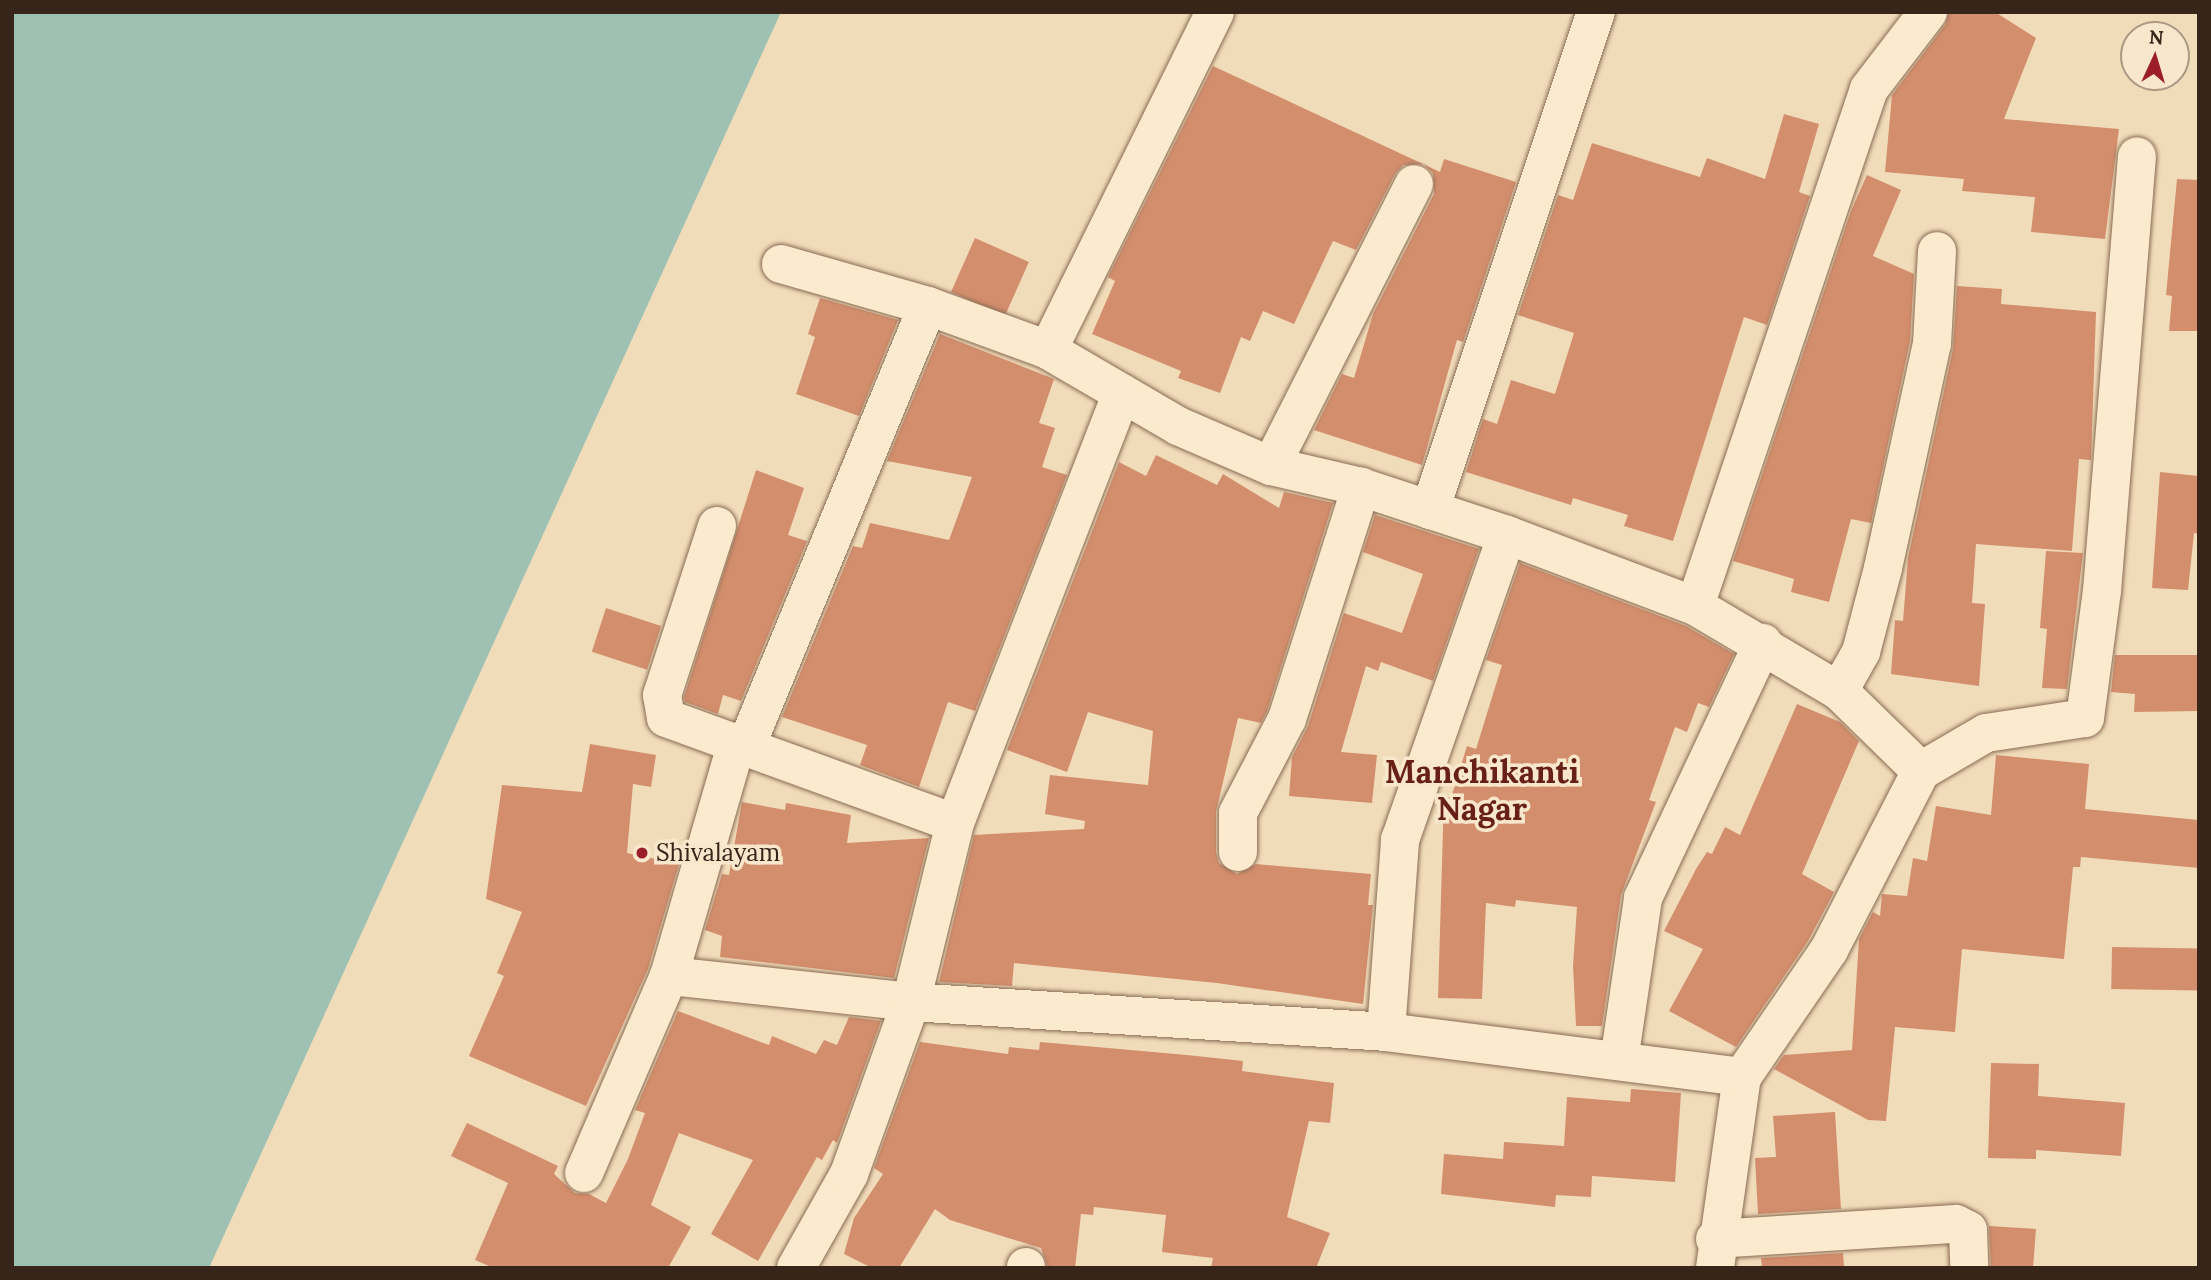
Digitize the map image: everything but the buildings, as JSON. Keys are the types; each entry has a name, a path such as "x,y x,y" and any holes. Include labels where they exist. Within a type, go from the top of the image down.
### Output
{"street":[{"path":"1048,350 1215,12"},
{"path":"1430,510 1596,12"},
{"path":"1695,606 1869,89 1928,12"},
{"path":"1969,1268 1968,1230 1956,1224 1715,1253 1742,1077 1829,950 1921,771 1986,733 2085,718 2102,590 2137,156"},
{"path":"1271,467 1414,184"},
{"path":"1839,691 1861,652 1886,555 1932,344 1937,251"},
{"path":"782,264 928,306 1048,350 1178,426 1271,467 1361,487 1507,534 1695,606 1763,643 1839,691 1921,771"},
{"path":"584,1173 669,976 741,748 928,306"},
{"path":"796,1268 849,1174 911,1002 956,822 1122,393"},
{"path":"1238,852 1238,813 1287,719 1361,487"},
{"path":"717,526 661,707 674,724 956,822"},
{"path":"1386,1032 1400,840 1507,534"},
{"path":"1619,1060 1643,898 1763,643"},
{"path":"669,976 911,1002 1386,1032 1742,1077"}],"shaded area":[{"path":"12,12 781,12 209,1268 12,1268"}],"place":[{"name":"Shivalayam","path":"642,853"}],"district":[{"name":"Manchikanti Nagar","path":"1482,792"}]}
